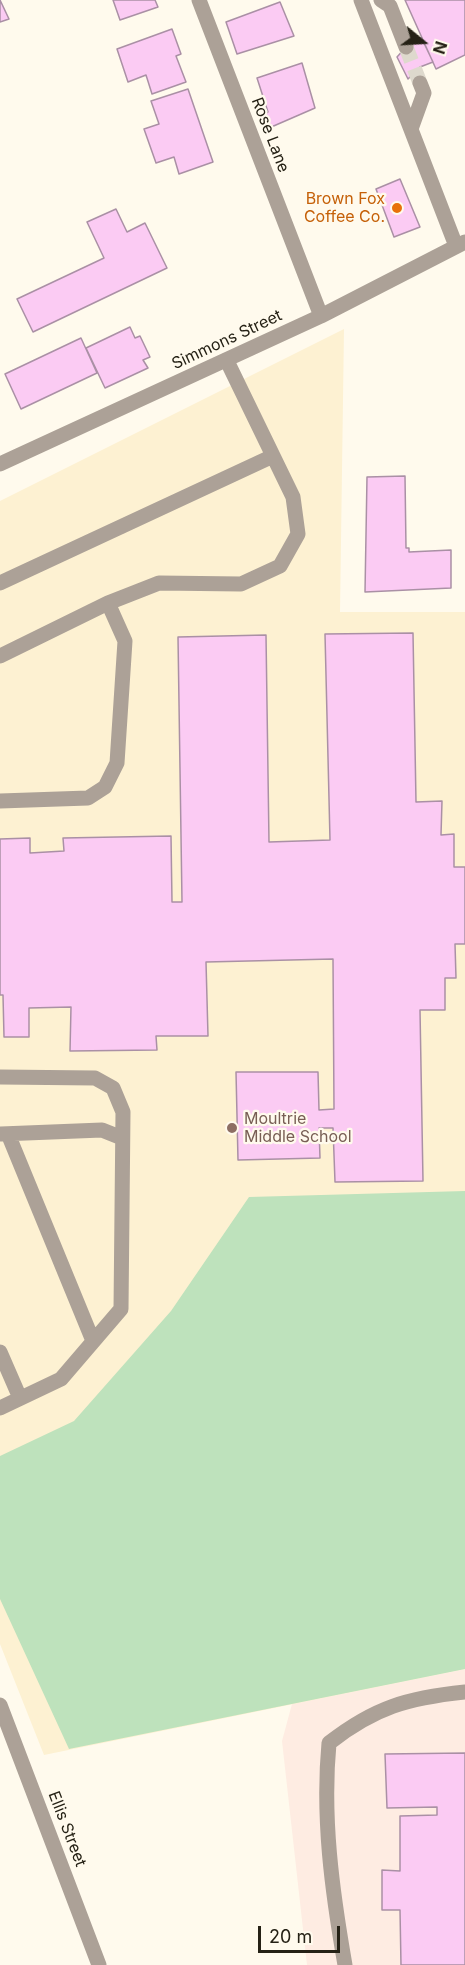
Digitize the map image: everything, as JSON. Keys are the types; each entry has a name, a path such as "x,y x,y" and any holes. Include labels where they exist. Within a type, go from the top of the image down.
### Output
{"street":[{"name":"Rose Lane","path":"199,0 321,316"},
{"path":"361,0 411,129 461,244"},
{"path":"381,0 390,6 406,47"},
{"path":"411,129 424,93 420,82"},
{"name":"Simmons Street","path":"0,464 321,316 461,244"},
{"path":"0,656 108,603 159,583 241,584 280,566 298,534 293,498 226,361"},
{"path":"0,583 273,456"},
{"path":"0,801 88,798 105,787 117,763 125,641 108,603"},
{"path":"0,1077 95,1078 113,1088 123,1112 121,1309 61,1379 0,1408"},
{"path":"93,1341 4,1134 102,1130 122,1138"},
{"path":"0,1352 20,1398"},
{"path":"345,1965 332,1891 325,1782 329,1743 356,1722 405,1700 465,1692"},
{"name":"Ellis Street","path":"0,1706 99,1965"}],"shaded area":[{"name":"Moultrie Middle School","path":"344,329 340,612 465,612 465,1669 44,1755 0,1644 0,501"},
{"path":"465,1669 465,1965 307,1965 282,1741 292,1704"}],"green space":[{"path":"465,1191 465,1669 69,1749 0,1599 0,1456 74,1421 171,1311 249,1197"}],"building":[{"path":"0,0 9,19 0,22"},
{"path":"113,0 155,0 158,7 120,20"},
{"path":"405,0 465,0 465,55 436,69"},
{"path":"280,2 294,36 237,54 226,22"},
{"path":"172,29 181,54 176,56 186,82 152,94 146,75 128,82 117,49"},
{"path":"422,39 433,62 420,67 408,79 397,57 406,47"},
{"path":"302,63 315,108 269,128 262,116 268,112 257,78"},
{"path":"188,89 213,162 179,174 174,157 156,163 144,129 159,124 151,101"},
{"name":"Brown Fox Coffee Co.","path":"400,179 420,227 394,237 376,189"},
{"path":"116,209 127,232 145,223 167,268 33,332 17,299 104,258 87,222"},
{"path":"130,327 135,338 140,336 150,357 143,360 148,368 105,388 86,348"},
{"path":"81,338 97,373 21,409 5,374"},
{"path":"405,476 406,548 409,548 409,552 451,550 451,588 365,592 367,477"},
{"path":"413,633 416,802 442,801 441,835 454,834 454,867 465,867 465,944 455,944 456,978 445,978 445,1010 420,1010 423,1181 335,1182 333,1128 319,1128 320,1158 238,1160 236,1072 318,1072 319,1110 334,1109 333,959 206,962 208,1036 156,1036 157,1050 70,1051 71,1007 29,1008 29,1037 4,1037 3,995 0,995 0,839 30,838 30,853 64,851 63,838 171,836 172,902 182,902 178,637 266,635 269,842 330,840 325,634"},
{"path":"465,1753 465,1965 401,1965 400,1910 382,1910 382,1870 400,1871 400,1816 437,1815 437,1807 387,1808 385,1754"}],"tunnel":[{"path":"406,47 420,83"}],"place":[{"name":"Brown Fox Coffee Co.","path":"397,208"},
{"name":"Moultrie Middle School","path":"232,1128"}]}
